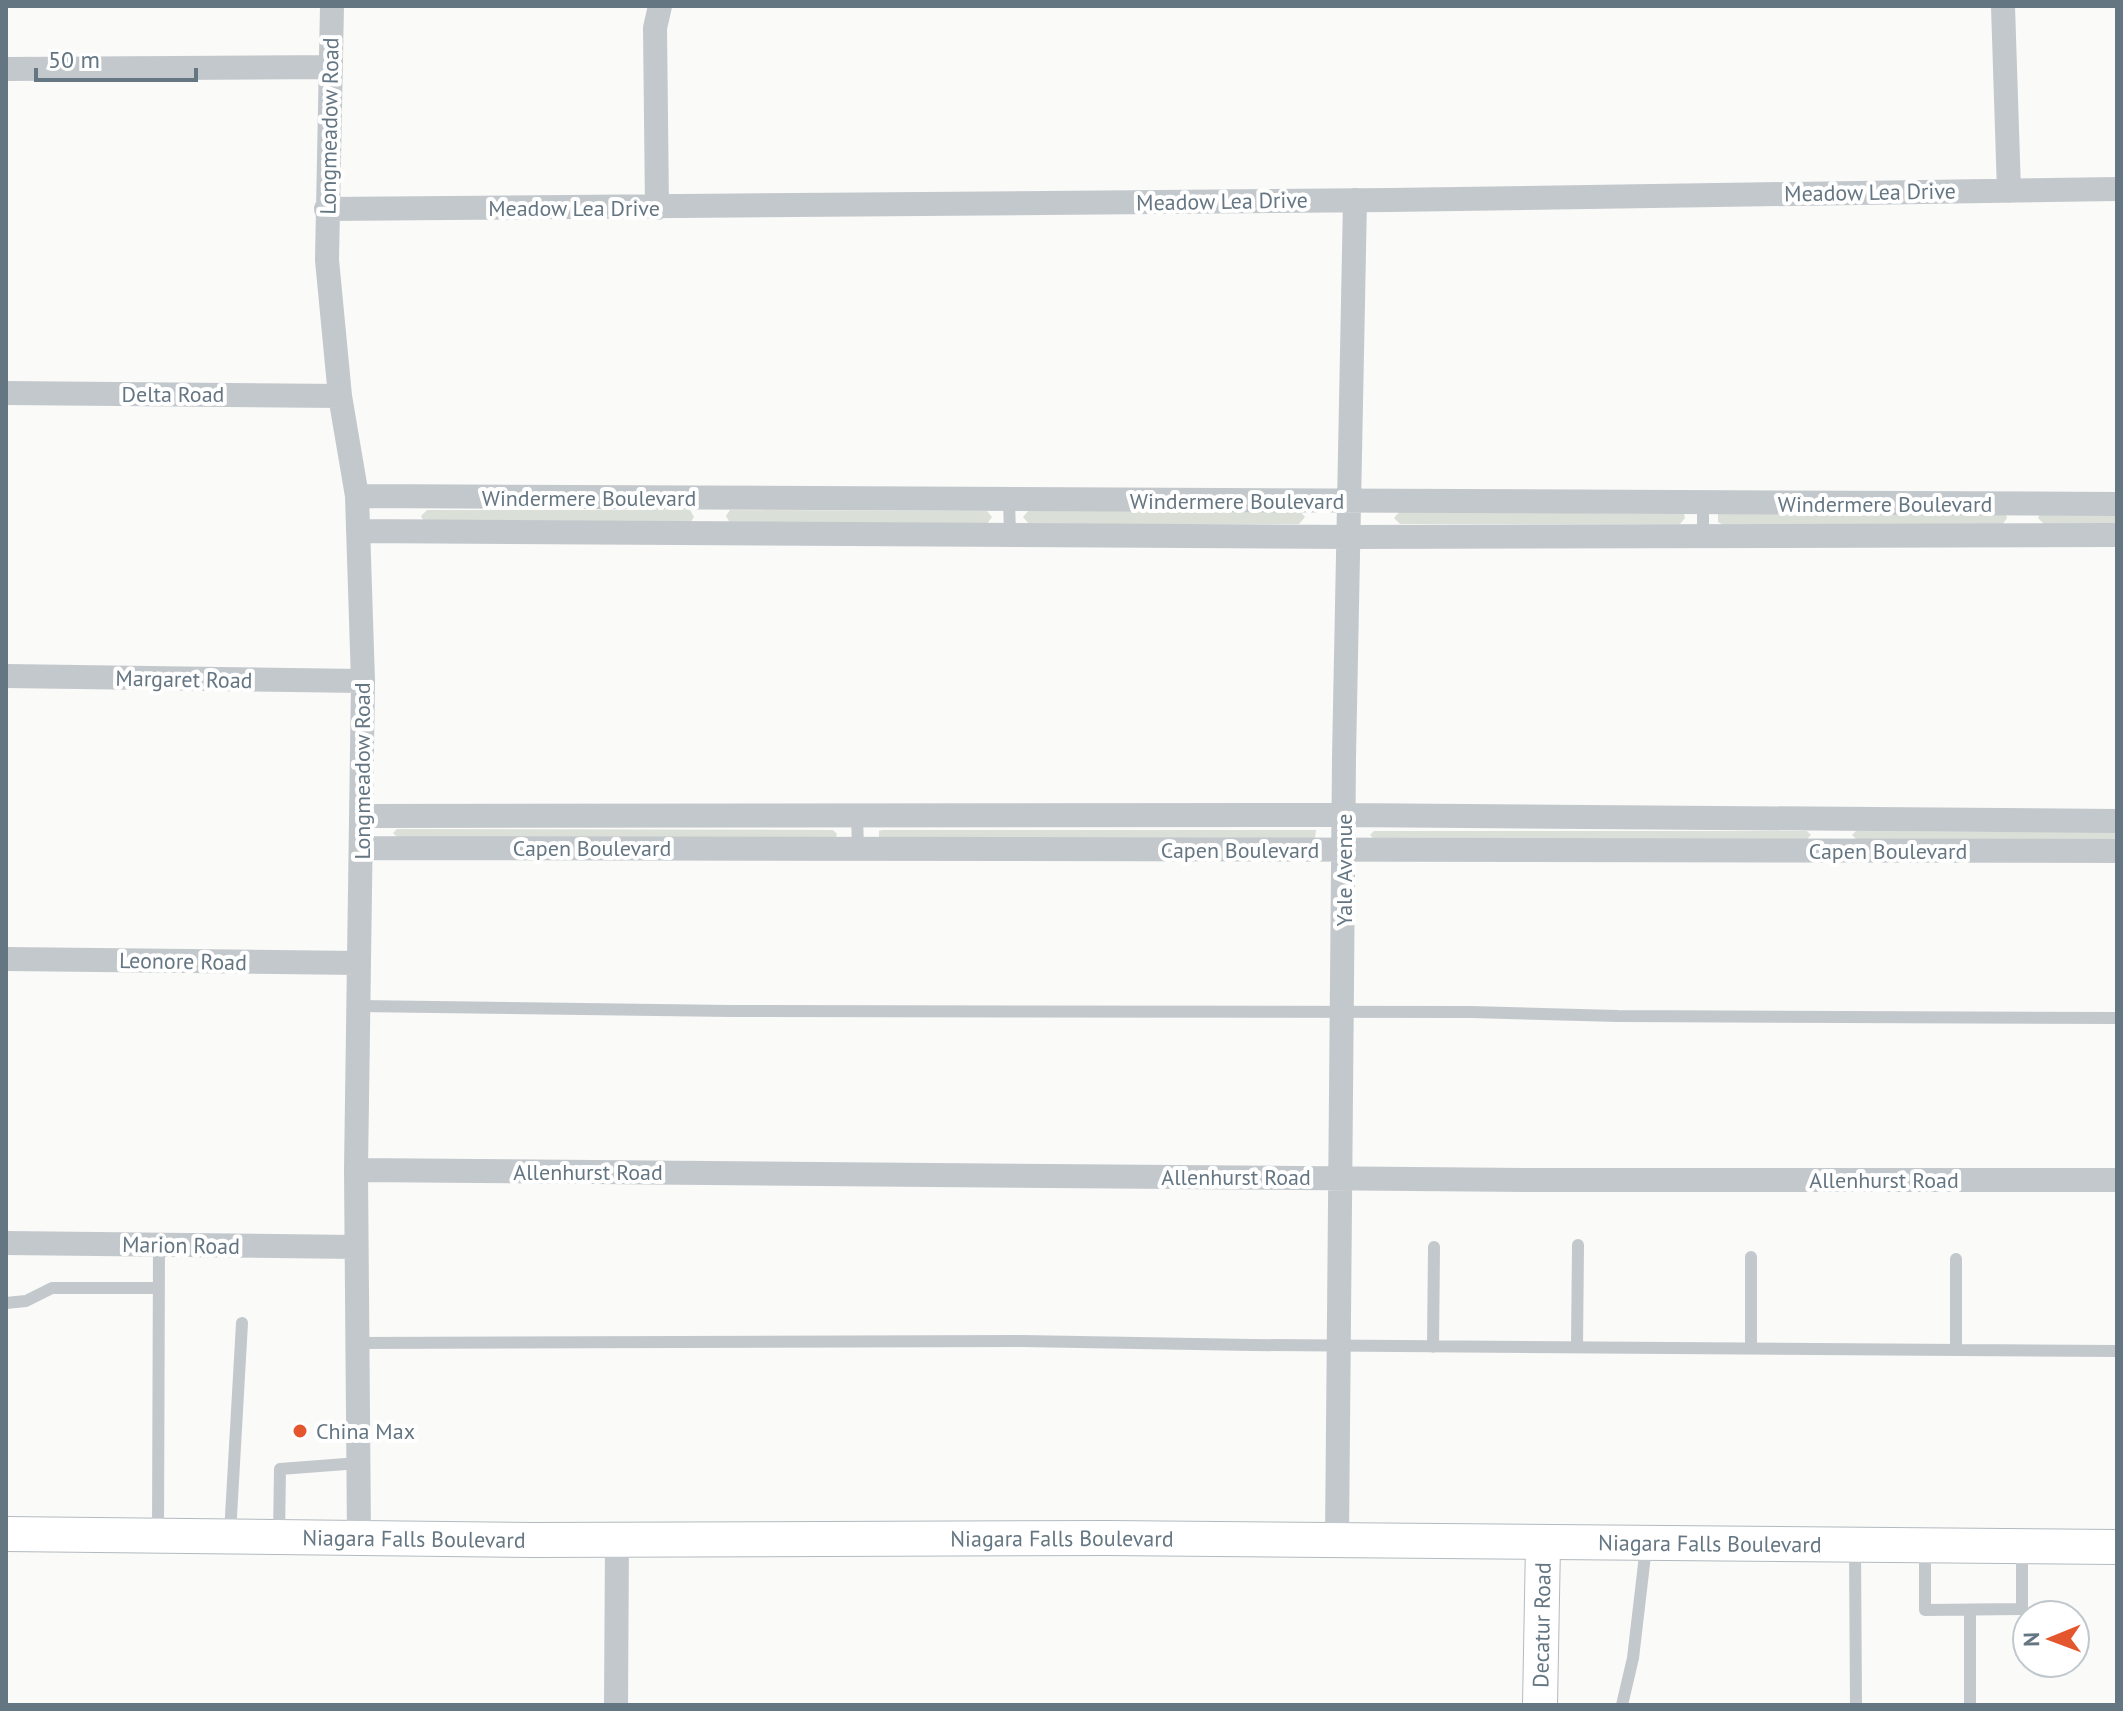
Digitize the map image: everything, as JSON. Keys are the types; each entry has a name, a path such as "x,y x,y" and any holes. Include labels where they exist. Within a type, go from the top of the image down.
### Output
{"main road":[{"name":"Niagara Falls Boulevard","path":"6,1534 359,1539 1337,1540 2117,1547"},
{"name":"Decatur Road","path":"1540,1705 1543,1544"}],"street":[{"name":"Longmeadow Road","path":"332,6 327,260 340,396 357,496 363,681 356,1170 359,1539"},
{"path":"657,208 655,28 660,6"},
{"path":"2003,6 2009,191"},
{"path":"6,69 331,67"},
{"name":"Meadow Lea Drive","path":"326,209 657,208 2117,189"},
{"name":"Yale Avenue","path":"1337,1540 1344,815 1355,200"},
{"name":"Delta Road","path":"6,393 340,396"},
{"name":"Windermere Boulevard","path":"357,496 1010,535 2117,535"},
{"name":"Windermere Boulevard","path":"358,531 1009,500 2117,504"},
{"name":"Margaret Road","path":"6,676 363,681"},
{"name":"Capen Boulevard","path":"363,816 1344,815 1830,835 2117,851"},
{"name":"Capen Boulevard","path":"362,848 1344,850 1830,835 2117,821"},
{"name":"Leonore Road","path":"6,959 359,963"},
{"name":"Allenhurst Road","path":"356,1170 2117,1180"},
{"name":"Marion Road","path":"6,1243 356,1247"},
{"path":"616,1705 617,1540"}],"lane":[{"path":"1009,500 1010,535"},
{"path":"1703,503 1703,536"},
{"path":"2023,504 2023,535"},
{"path":"857,815 858,849"},
{"path":"358,1006 731,1011 2117,1018"},
{"path":"158,1536 159,1245"},
{"path":"1577,1347 1578,1245"},
{"path":"1433,1347 1434,1247"},
{"path":"1751,1257 1751,1348"},
{"path":"1956,1259 1956,1350"},
{"path":"6,1303 26,1301 52,1288 159,1288"},
{"path":"230,1537 242,1323"},
{"path":"357,1343 1022,1341 2117,1351"},
{"path":"279,1538 280,1469 359,1463"},
{"path":"1622,1705 1633,1658 1646,1544"},
{"path":"1855,1546 1856,1705"},
{"path":"1925,1546 1925,1610 2022,1609 2022,1547"},
{"path":"1970,1610 1970,1705"}],"shaded area":[{"path":"427,510 690,510 694,517 690,523 423,520 421,516"},
{"path":"730,510 987,511 992,517 987,524 730,523 726,516"},
{"path":"1029,510 1300,511 1305,517 1299,524 1029,524 1023,517"},
{"path":"1400,511 1684,514 1685,518 1680,524 1400,524 1394,518"},
{"path":"2117,512 2117,524 2044,524 2038,518 2040,514"},
{"path":"1718,513 2006,515 2007,518 2002,525 1722,524 1718,522"},
{"path":"397,829 833,830 837,834 836,837 397,837 393,833"},
{"path":"882,830 1316,830 1315,838 879,837"},
{"path":"1374,831 1807,831 1811,835 1807,839 1374,839 1370,835"},
{"path":"1856,831 2117,832 2117,839 1856,839 1852,835"}],"place":[{"name":"China Max","path":"300,1431"}]}
